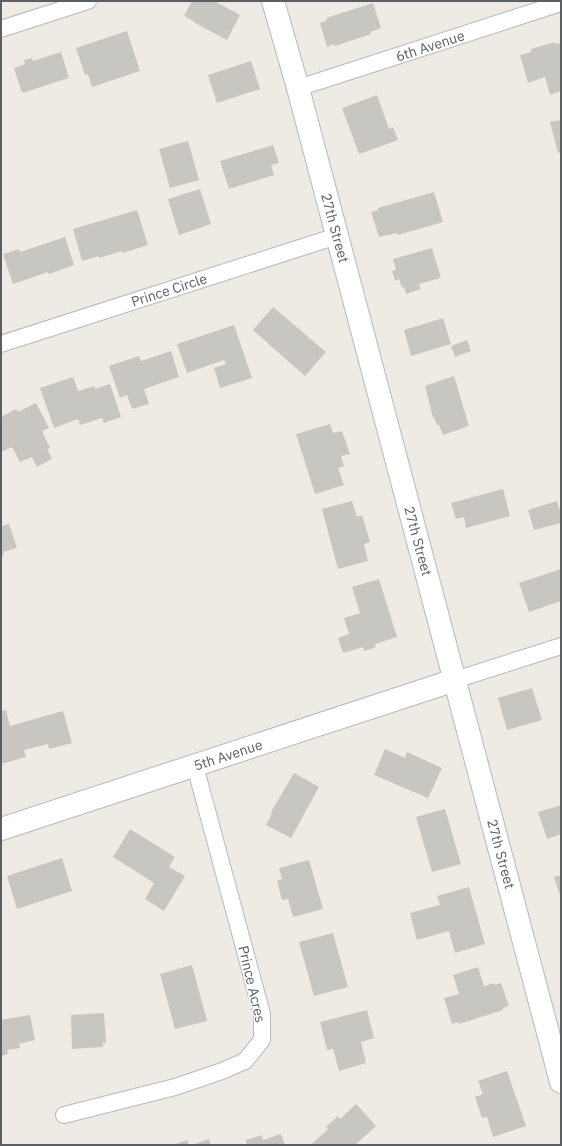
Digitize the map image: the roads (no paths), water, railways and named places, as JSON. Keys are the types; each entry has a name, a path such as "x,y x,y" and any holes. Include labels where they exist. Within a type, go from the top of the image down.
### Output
{"street":[{"path":"1,29 88,1"},
{"name":"27th Street","path":"273,1 298,88 561,1082"},
{"name":"6th Avenue","path":"298,88 561,3"},
{"name":"Prince Circle","path":"1,344 337,236"},
{"path":"455,680 561,646"},
{"name":"5th Avenue","path":"1,829 455,680"},
{"name":"Prince Acres","path":"64,1115 175,1087 222,1071 245,1061 262,1040 262,1014 195,766"}]}
